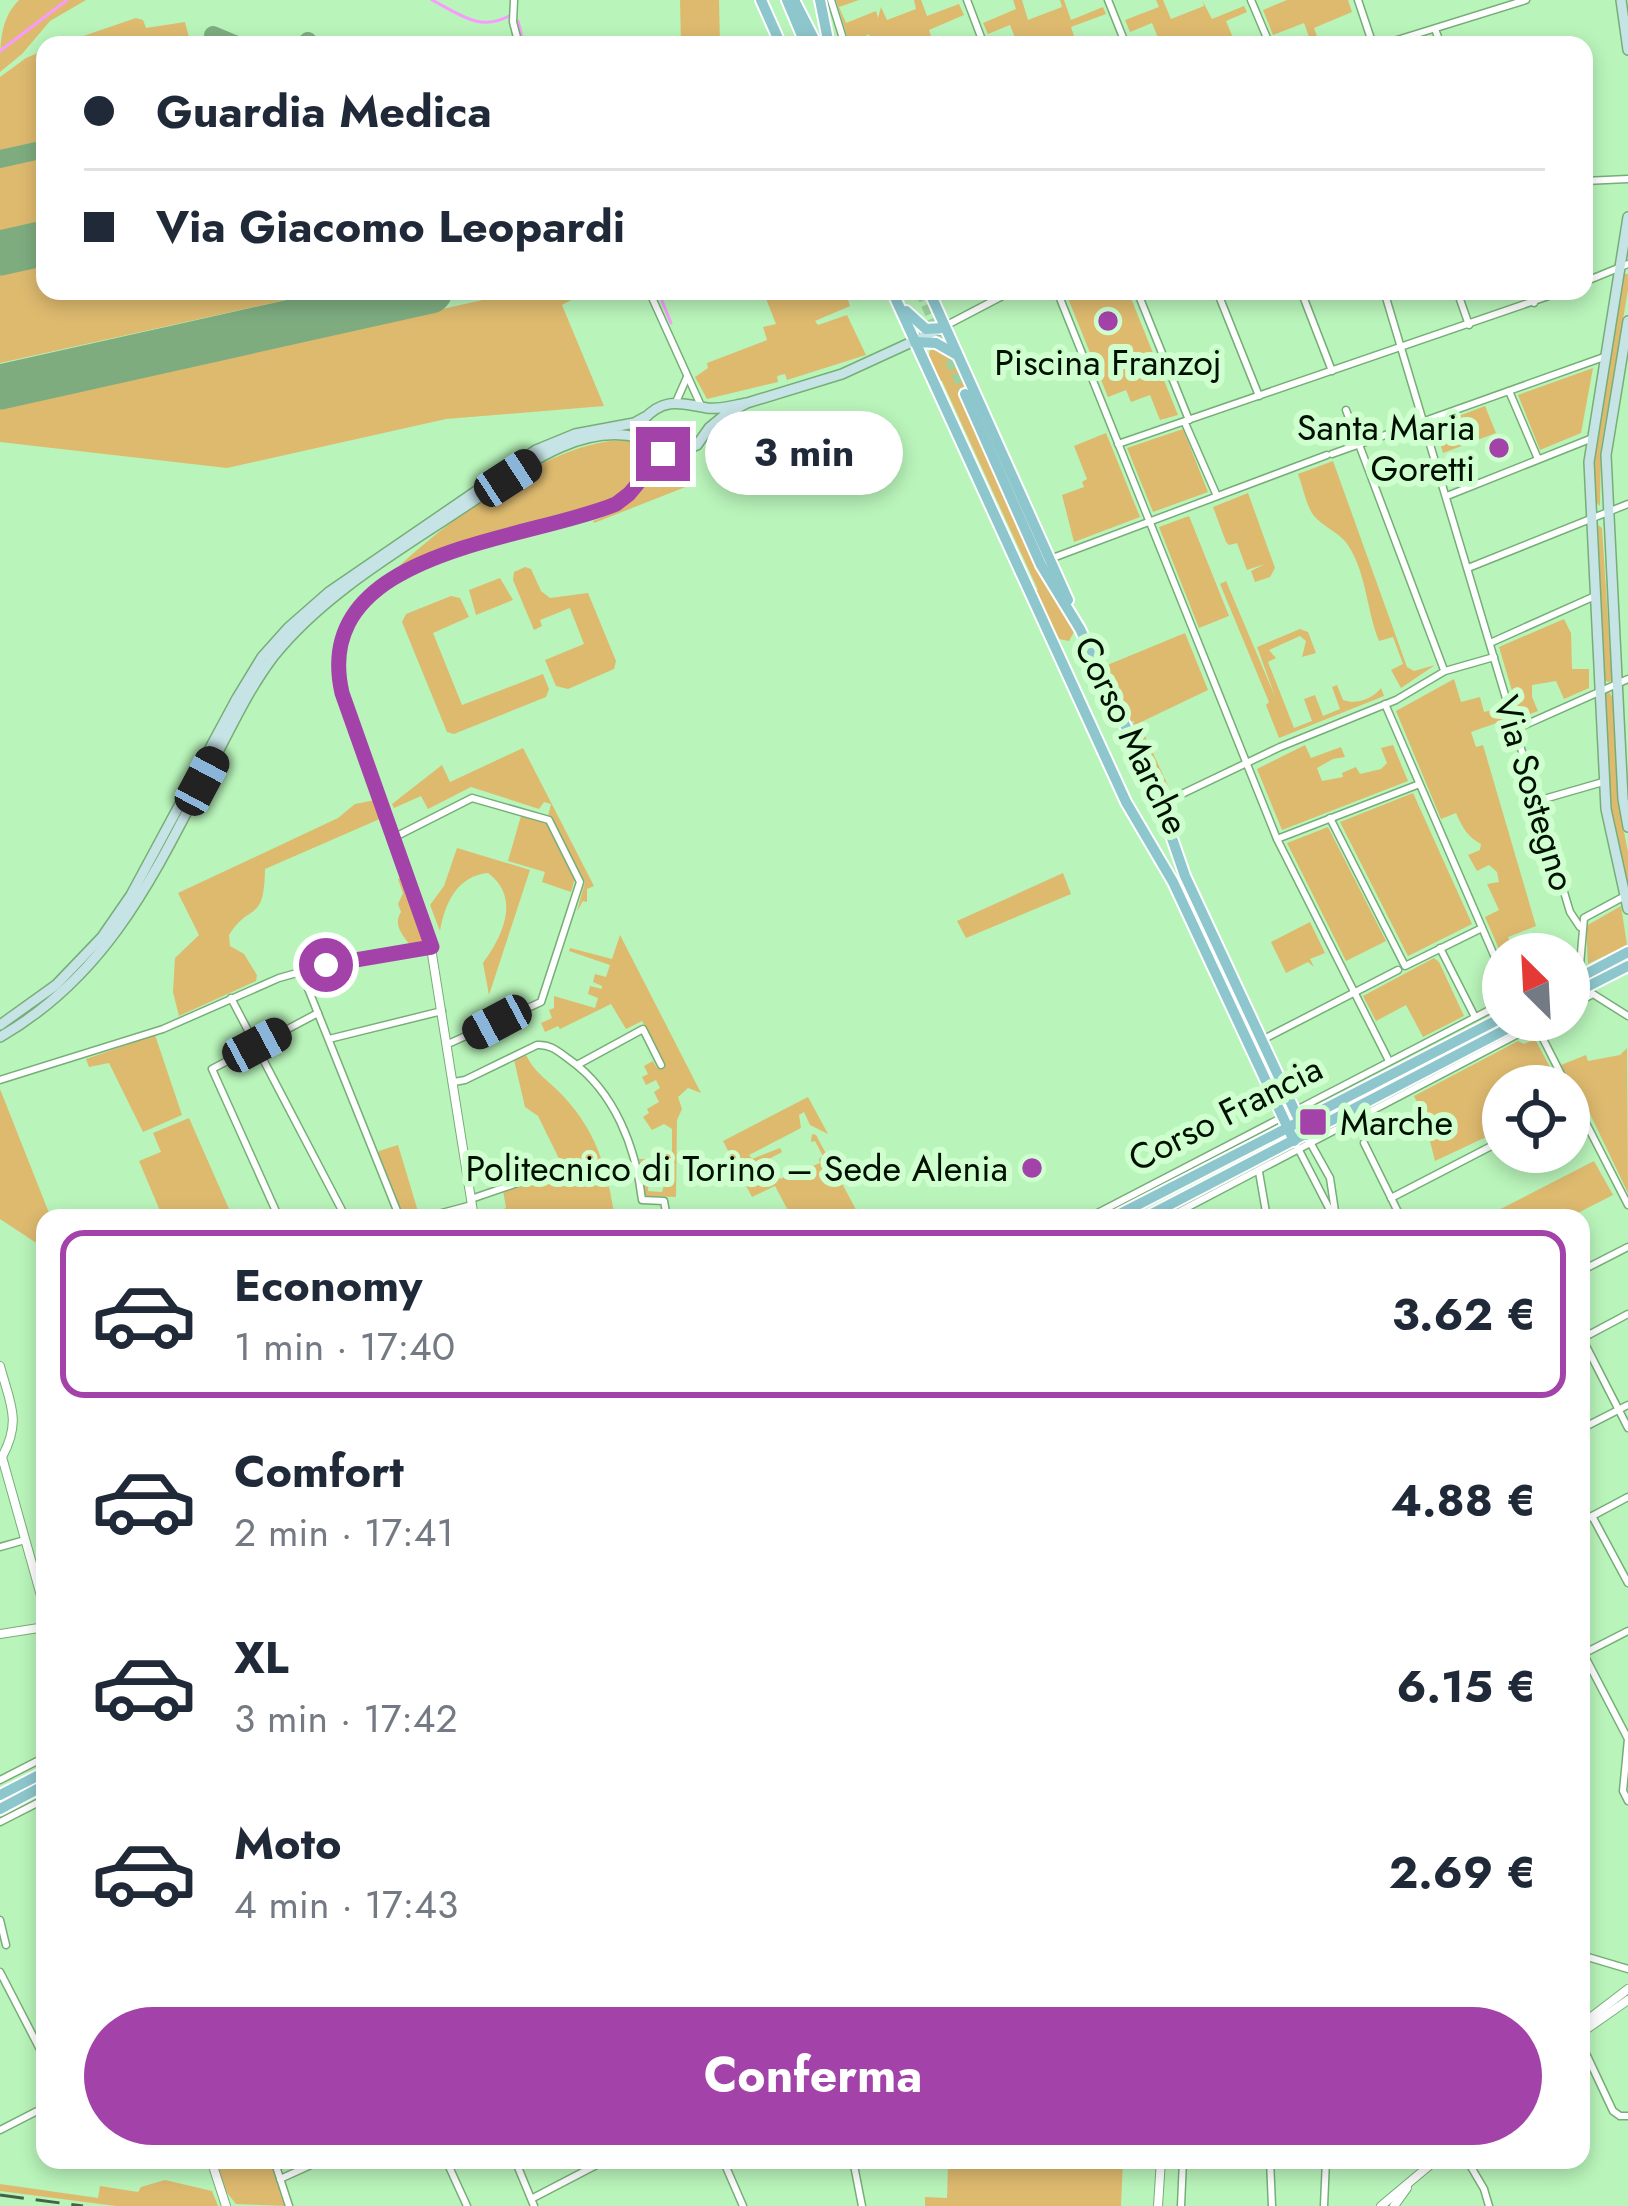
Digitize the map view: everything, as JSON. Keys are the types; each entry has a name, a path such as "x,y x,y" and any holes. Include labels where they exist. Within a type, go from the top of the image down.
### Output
{"main road":[{"path":"761,0 777,36"},
{"path":"791,0 803,36"},
{"path":"791,0 812,36"},
{"path":"820,0 827,36"},
{"path":"1621,0 1628,50"},
{"path":"1628,217 1624,266 1590,439 1606,817 1628,909"},
{"name":"Corso Marche","path":"895,300 1126,802 1173,882 1290,1120 1310,1139"},
{"path":"898,300 918,325 930,330 942,327"},
{"path":"932,300 1080,628"},
{"path":"1628,321 1625,359 1606,446 1628,827"},
{"path":"0,1025 56,986 102,937 130,895 247,681 302,614 536,450 575,434 634,423 660,405 676,401 702,408 747,403 842,374 942,327"},
{"path":"915,342 935,343 958,356"},
{"name":"Corso Marche","path":"965,394 1041,565 1080,628 1160,804 1185,876 1261,1040 1297,1146"},
{"path":"645,418 640,438 646,448 663,454 693,447 709,428 747,403"},
{"path":"702,408 709,428"},
{"path":"0,1037 56,1000 118,932 253,686 308,620 541,456 597,437 640,438"},
{"path":"1590,971 1628,952"},
{"path":"1590,977 1628,966"},
{"name":"Corso Francia","path":"1128,1209 1290,1120 1482,1027"},
{"name":"Corso Francia","path":"1163,1209 1297,1146 1489,1041"},
{"path":"2,1787 36,1775"},
{"path":"0,1809 36,1790"}],"street":[{"path":"514,0 518,36"},
{"path":"831,0 841,36"},
{"path":"967,0 981,36"},
{"path":"1108,0 1122,36"},
{"path":"1252,0 1266,36"},
{"path":"1358,0 1373,36"},
{"path":"1410,36 1526,0"},
{"path":"1436,29 1439,36"},
{"path":"1593,181 1628,179"},
{"path":"1593,278 1624,266"},
{"path":"653,300 702,408"},
{"path":"942,327 994,300"},
{"path":"1061,300 1277,839 1390,1061"},
{"path":"1140,300 1217,496"},
{"path":"1221,300 1259,396"},
{"path":"1304,300 1332,371"},
{"name":"Via Sostegno","path":"1387,300 1570,911 1580,927"},
{"path":"1460,300 1468,325"},
{"path":"1118,444 1541,300"},
{"path":"1050,559 1604,357"},
{"path":"676,401 686,386 687,373"},
{"path":"1509,390 1538,459"},
{"name":"Via Sostegno","path":"1346,410 1445,671"},
{"path":"1448,496 1590,439"},
{"path":"472,1209 432,947 337,673 338,649 355,612 379,590 459,547 616,504 663,454"},
{"path":"1468,568 1628,503"},
{"path":"1490,643 1595,596"},
{"name":"Via Sostegno","path":"1247,764 1385,704 1445,671 1494,657"},
{"path":"1516,729 1623,682"},
{"path":"1385,704 1484,933"},
{"name":"Corso Marche","path":"1160,804 1247,764"},
{"path":"1537,801 1604,782"},
{"path":"1277,839 1417,785"},
{"path":"395,838 472,798 549,820 580,882 541,1002 448,1044"},
{"path":"1330,818 1406,966 1482,928"},
{"path":"1580,933 1589,914 1626,895"},
{"path":"3,1079 163,1029 301,971 432,947"},
{"path":"1440,948 1475,1017"},
{"path":"1261,1040 1398,970"},
{"path":"301,971 396,1209"},
{"path":"1590,989 1628,1016"},
{"path":"231,998 341,1209"},
{"path":"328,1039 442,1011"},
{"path":"275,1209 212,1070 318,1013"},
{"name":"Corso Francia","path":"1107,1209 1290,1120 1482,1014"},
{"path":"578,1065 643,1029 661,1065"},
{"name":"Corso Francia","path":"1335,1209 1334,1189 1310,1139 1355,1122 1501,1041"},
{"path":"454,1082 543,1044 578,1065 604,1094 622,1125 635,1157 642,1200 664,1201 665,1209"},
{"name":"Corso Francia","path":"1457,1055 1480,1054"},
{"path":"1590,1136 1628,1205"},
{"path":"1364,1143 1396,1209"},
{"name":"Corso Francia","path":"1186,1209 1259,1172 1297,1146 1330,1209"},
{"path":"1391,1198 1482,1151"},
{"path":"1259,1172 1266,1209"},
{"path":"450,1209 530,1179"},
{"path":"1590,1266 1628,1247"},
{"path":"1590,1334 1628,1314"},
{"path":"1590,1354 1628,1428"},
{"path":"0,1366 14,1426 14,1436 1,1457 36,1578"},
{"path":"1590,1424 1628,1405"},
{"path":"1628,1497 1592,1516 1628,1583"},
{"path":"0,1546 25,1540"},
{"path":"0,1634 36,1628"},
{"path":"1590,1649 1628,1631"},
{"path":"1590,1668 1628,1739 1623,1792 1628,1801"},
{"path":"2,1787 36,1763"},
{"path":"0,1822 36,1804"},
{"path":"0,1921 6,1945"},
{"path":"1590,1958 1628,1969"},
{"path":"0,1972 8,2001 36,2045"},
{"path":"1590,2021 1628,1988"},
{"path":"1590,2023 1628,2000"},
{"path":"1590,2062 1613,2111 1628,2116"},
{"path":"0,2130 36,2112"},
{"path":"214,2169 228,2205"},
{"path":"277,2169 289,2206"},
{"path":"280,2180 303,2169"},
{"path":"450,2169 467,2206"},
{"path":"519,2169 535,2204 591,2169"},
{"path":"727,2169 743,2206"},
{"path":"855,2169 862,2206"},
{"path":"1160,2206 1163,2169"},
{"path":"1181,2206 1183,2169"},
{"path":"1271,2169 1273,2206"},
{"path":"1324,2206 1326,2169"},
{"path":"1388,2205 1427,2169"},
{"path":"1472,2169 1489,2206"}],"shaded area":[{"path":"19,0 86,0 50,21 0,72 1,42"},
{"path":"680,0 719,0 720,36 681,36"},
{"path":"836,0 859,0 839,7 846,23 876,11 878,18 881,7 887,20 916,9 914,0 921,0 927,16 959,4 964,15 929,30 931,36 847,36"},
{"path":"1013,0 1022,0 1028,20 1062,7 1060,0 1064,0 1071,20 1103,7 1106,14 1071,27 1074,36 1014,36 1010,25 988,34 983,23 1016,9"},
{"path":"1156,0 1163,0 1171,19 1204,6 1202,0 1212,19 1244,6 1247,12 1226,21 1232,36 1157,36 1152,23 1130,32 1125,20 1159,7"},
{"path":"1287,0 1348,0 1352,12 1314,28 1317,36 1309,36 1304,23 1273,35 1263,10"},
{"path":"136,18 146,28 185,22 189,36 83,36"},
{"path":"36,54 36,142 0,150 0,77"},
{"path":"36,159 36,225 0,233 0,167"},
{"path":"36,262 36,300 285,300 0,363 0,270"},
{"path":"1623,274 1628,274 1628,290 1601,448 1600,506 1595,501 1593,455"},
{"path":"483,300 571,300 562,305 604,406 446,419 227,468 0,442 0,408"},
{"path":"767,300 848,300 850,306 815,321 818,325 847,315 866,355 707,399 695,377 708,368 707,363 767,340 763,327 776,324"},
{"path":"1069,300 1132,300 1178,415 1160,420 1150,395 1131,402 1126,390 1108,397"},
{"path":"931,346 956,358 1075,630 1069,641 1059,639 1032,590 1038,590 942,381 936,380 928,359"},
{"path":"1593,368 1581,433 1540,450 1518,395"},
{"path":"1485,406 1496,433 1443,453 1435,425"},
{"path":"1183,429 1208,492 1153,512 1127,448"},
{"path":"1106,433 1140,517 1074,542 1062,495 1084,487 1082,482 1087,479 1074,446"},
{"path":"631,441 650,458 622,492 608,501 448,545 390,574 467,510 529,470 592,445"},
{"path":"686,461 690,465 688,486 594,523 630,502 660,471"},
{"path":"1333,461 1407,667 1414,671 1435,665 1401,688 1391,670 1403,664 1393,637 1379,641 1351,550 1313,514 1298,474"},
{"path":"1248,493 1275,568 1270,577 1255,582 1251,571 1265,564 1247,570 1237,543 1226,542 1213,507"},
{"path":"1189,516 1229,616 1199,628 1159,527"},
{"path":"1598,525 1602,528 1612,681 1608,682 1604,680"},
{"path":"525,567 550,598 588,593 616,661 614,669 568,689 556,686 545,660 584,644 570,608 540,620 542,626 534,630 513,580 514,572"},
{"path":"500,578 513,600 476,615 469,590"},
{"path":"1226,581 1276,699 1257,647 1300,629 1308,632 1316,653 1302,657 1306,641 1300,636 1269,650 1276,658 1268,662 1294,728 1312,721 1304,699 1315,695 1323,716 1340,709 1332,687 1337,685 1343,700 1364,700 1381,688 1384,696 1279,738 1220,584"},
{"path":"451,596 460,598 469,617 433,633 462,705 543,674 549,689 546,697 454,734 447,732 402,622 406,614"},
{"path":"1564,619 1571,633 1572,669 1589,669 1589,688 1564,699 1556,681 1532,685 1538,711 1520,718 1499,647"},
{"path":"1185,633 1208,690 1139,723 1170,790 1163,793 1105,666"},
{"path":"1454,679 1461,702 1480,697 1484,712 1501,708 1505,720 1471,732 1476,747 1483,745 1536,926 1518,933 1492,933 1485,917 1499,910 1487,884 1499,882 1497,872 1489,865 1477,871 1468,855 1480,850 1481,844 1466,832 1456,813 1441,819 1396,711"},
{"path":"1609,692 1628,883 1611,814 1605,694"},
{"path":"1305,745 1311,758 1341,747 1345,757 1317,768 1322,781 1343,777 1342,773 1356,767 1360,774 1381,769 1387,763 1381,748 1393,745 1408,781 1282,830 1257,769"},
{"path":"523,748 594,886 587,889 587,902 577,911 585,882 548,816 551,804 544,802 539,809 471,787 428,809 421,796 394,808 392,804 442,765 450,782"},
{"path":"1413,793 1472,924 1408,956 1340,822"},
{"path":"375,800 382,818 265,869 259,905 229,935 230,946 244,954 256,981 179,1016 173,992 175,958 199,935 178,893 338,818 355,804"},
{"path":"521,816 548,824 575,878 571,892 542,882 545,872 508,861"},
{"path":"1328,827 1386,941 1346,961 1287,843"},
{"path":"457,848 530,870 489,995 483,963 502,929 506,905 498,883 488,873 468,879 449,901 440,931 430,905 444,886"},
{"path":"1063,873 1071,894 966,938 957,921"},
{"path":"398,879 408,880 427,932 425,945 411,946 400,929 398,904 403,893"},
{"path":"1621,906 1627,945 1590,963 1586,926"},
{"path":"1310,922 1325,953 1310,959 1314,967 1308,962 1286,973 1271,942"},
{"path":"620,935 701,1093 688,1088 678,1097 682,1109 677,1120 676,1197 645,1196 639,1159 650,1159 648,1191 662,1192 667,1175 661,1154 672,1153 672,1129 664,1124 652,1130 643,1117 659,1102 654,1092 660,1088 656,1080 646,1085 644,1066 653,1061 657,1068 665,1064 642,1021 626,1029 611,1004 560,1029 545,1032 541,1023 552,1018 549,1010 554,1008 554,996 595,1008 598,998 588,994 590,986 602,989 593,982 595,974 606,977 610,965 570,948 612,959"},
{"path":"1434,958 1464,1016 1423,1037 1406,1005 1376,1021 1363,996"},
{"path":"155,1035 182,1115 143,1132 109,1063 89,1067 86,1059"},
{"path":"1518,1041 1536,1041 1549,1065 1482,1065 1482,1139 1435,1161 1414,1096"},
{"path":"1627,1048 1628,1193 1590,1114 1590,1065 1561,1065 1586,1055 1588,1061 1620,1055"},
{"path":"526,1055 576,1111 604,1168 613,1209 505,1209 503,1191 552,1174 571,1183 538,1116 525,1107 514,1060"},
{"path":"0,1089 47,1209 36,1209 36,1243 0,1219"},
{"path":"808,1097 828,1134 810,1125 804,1112 799,1115 801,1128 749,1155 752,1159 780,1148 782,1152 769,1159 780,1179 820,1163 823,1156 815,1141 811,1142 812,1134 816,1135 856,1209 787,1209 775,1186 752,1197 723,1141"},
{"path":"189,1118 229,1209 159,1209 139,1161 161,1152 153,1133"},
{"path":"398,1145 417,1209 396,1209 376,1157 379,1151"},
{"path":"1594,1161 1613,1195 1586,1209 1501,1209 1571,1173 1590,1173"},
{"path":"218,2169 274,2169 287,2206 236,2204 224,2189"},
{"path":"948,2169 1123,2169 1121,2206 925,2206 925,2197 947,2198"},
{"path":"165,2180 212,2191 218,2206 116,2206 0,2191 0,2184 98,2198 100,2186 138,2192"}],"waterway":[{"path":"0,51 67,0"},
{"path":"432,0 479,22 509,16"},
{"path":"518,21 522,36"},
{"path":"662,300 671,323"}],"taxiway":[{"path":"0,159 36,151"}],"runway":[{"path":"0,253 36,245"},
{"path":"0,387 390,300"}],"tunnel":[{"path":"924,300 965,394"},
{"path":"1355,1123 1364,1143"}],"railway":[{"path":"0,2195 83,2206"}],"place":[{"name":"Piscina Franzoj","path":"1108,321"},
{"name":"Santa Maria Goretti","path":"1499,448"},
{"name":"Marche","path":"1313,1122"},
{"name":"Politecnico di Torino – Sede Alenia","path":"1032,1168"}],"route":[{"path":"326,965 432,947 337,673 338,649 355,612 379,590 459,547 616,504 663,454"}]}
